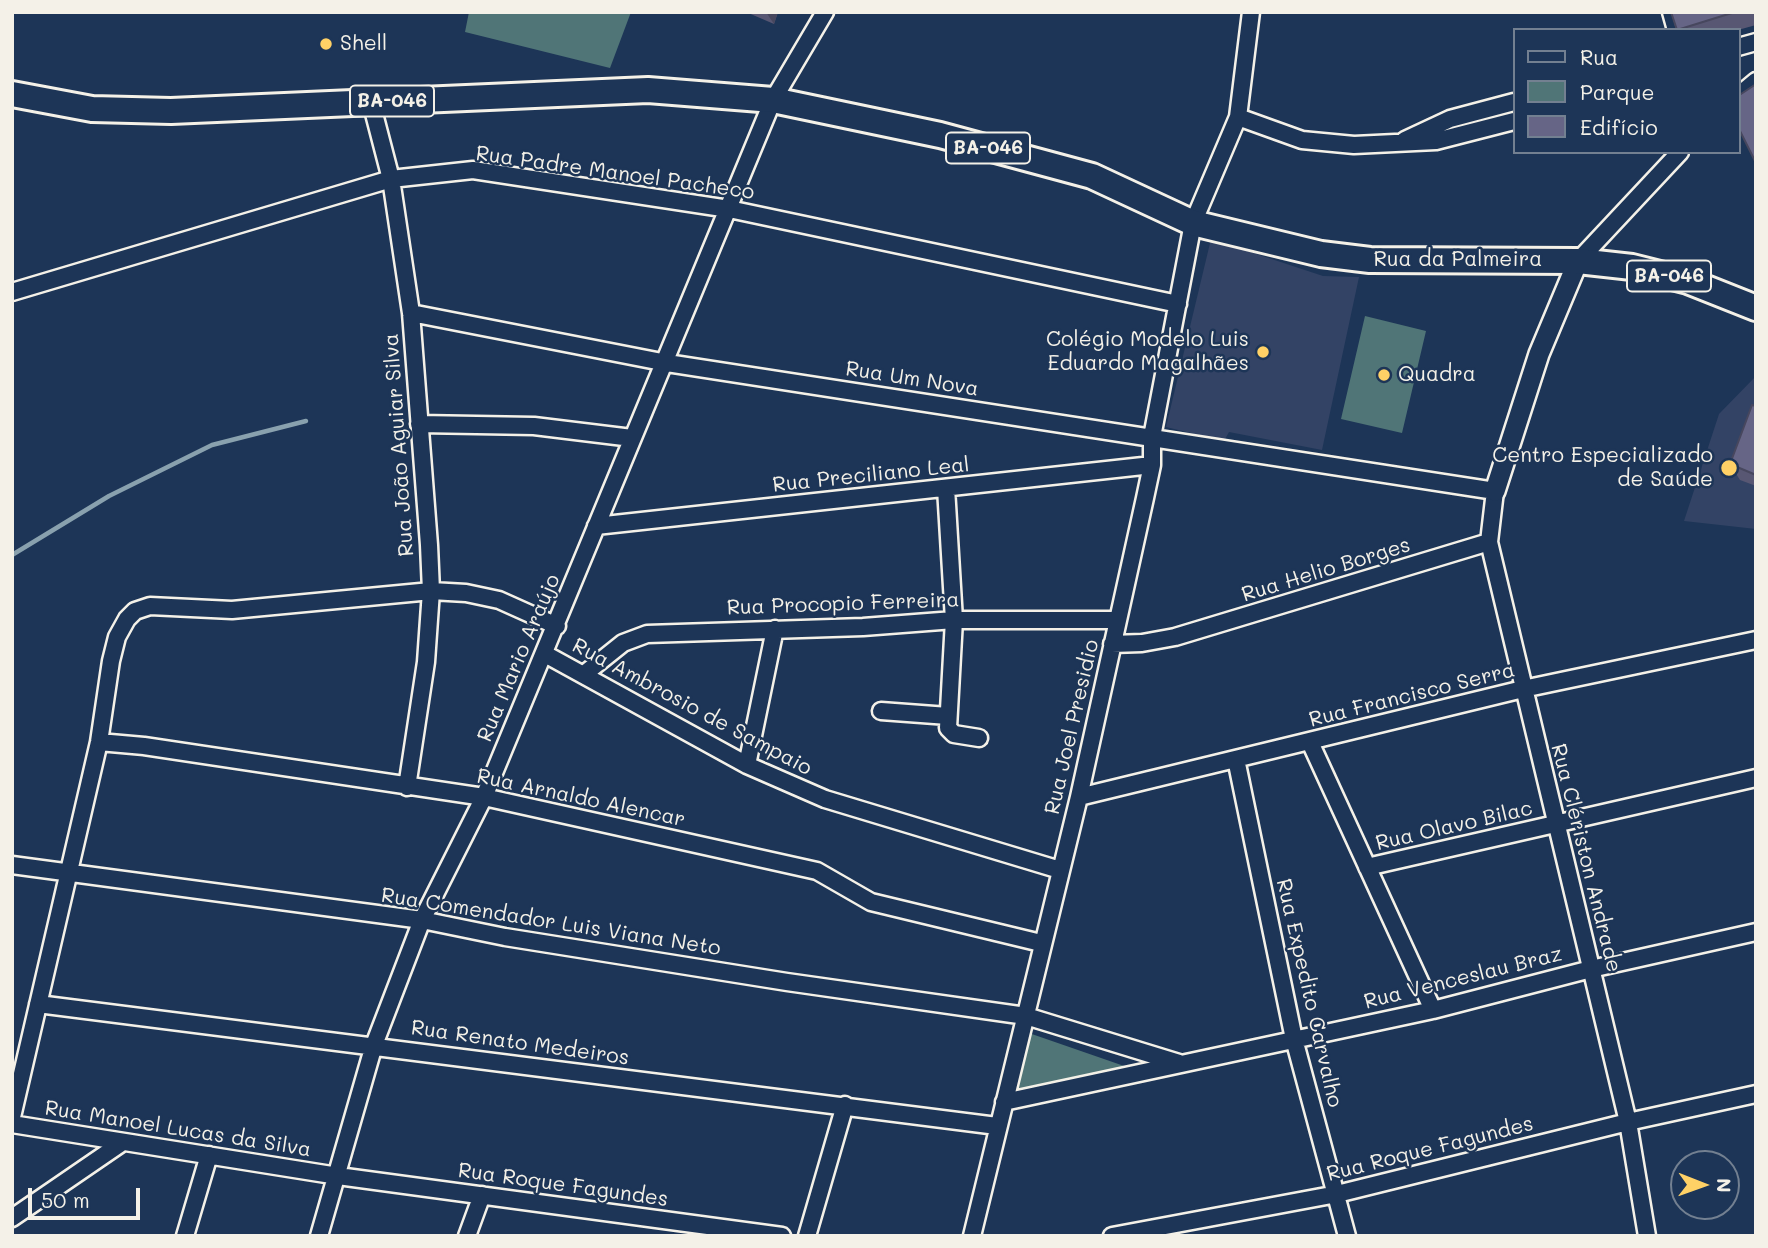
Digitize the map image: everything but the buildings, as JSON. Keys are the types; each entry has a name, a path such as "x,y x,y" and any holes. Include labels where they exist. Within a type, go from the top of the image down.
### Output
{"main road":[{"name":"BA-046","path":"12,94 92,110 158,111 648,90 773,100 940,135 1092,176 1193,223"},
{"name":"Rua da Palmeira","path":"1193,223 1340,257 1578,261"},
{"name":"BA-046","path":"1578,261 1632,267 1688,281 1756,308"}],"street":[{"name":"Rua Mario Araújo","path":"319,1236 374,1045 422,920 484,797 632,438 667,363 773,100 825,12"},
{"name":"Rua Joel Presidio","path":"972,1236 1026,1016 1041,943 1079,796 1152,465 1152,437 1193,223 1238,117 1251,12"},
{"path":"1740,94 1756,81"},
{"name":"Rua João Aguiar Silva","path":"371,102 391,179 411,313 431,591 425,662 407,787"},
{"path":"1401,143 1450,119 1512,103"},
{"path":"1238,117 1302,139 1332,144 1436,141 1512,122"},
{"path":"1495,491 1539,354 1578,261 1678,154"},
{"name":"Rua Padre Manoel Pacheco","path":"12,292 391,179 473,170 729,209 1178,304"},
{"name":"Rua Um Nova","path":"411,313 667,363 1495,491"},
{"path":"419,424 534,426 632,438"},
{"name":"Rua Preciliano Leal","path":"596,526 1152,465"},
{"path":"946,488 954,620 948,716 950,731 979,738"},
{"name":"Rua Clériston Andrade","path":"1495,491 1489,542 1628,1122 1647,1236"},
{"name":"Rua Helio Borges","path":"1112,644 1142,643 1175,637 1489,542"},
{"path":"12,1117 99,742 117,637 135,611 150,606 232,610 431,591 466,593 499,600 557,625"},
{"name":"Rua Procopio Ferreira","path":"583,675 613,649 647,634 863,628 954,620 1117,620"},
{"path":"747,765 775,629"},
{"name":"Rua Francisco Serra","path":"1079,796 1523,689 1756,640"},
{"name":"Rua Ambrosio de Sampaio","path":"545,654 747,765 825,799 1060,870"},
{"path":"881,711 948,716"},
{"name":"Rua Arnaldo Alencar","path":"99,742 144,746 484,797 817,872 871,902 1041,943"},
{"path":"1310,742 1433,1010"},
{"name":"Rua Expedito Carvalho","path":"1236,759 1294,1039 1347,1236"},
{"name":"Rua Olavo Bilac","path":"1367,867 1756,778"},
{"name":"Rua Comendador Luis Viana Neto","path":"12,866 422,920 505,937 774,980 1026,1016 1178,1063"},
{"name":"Rua Venceslau Braz","path":"1004,1102 1433,1010 1591,969 1756,932"},
{"name":"Rua Renato Medeiros","path":"38,1003 997,1126"},
{"name":"Rua Roque Fagundes","path":"1112,1236 1337,1194 1628,1122 1756,1094"},
{"path":"807,1236 845,1105"},
{"name":"Rua Manoel Lucas da Silva","path":"12,1124 338,1176"},
{"path":"12,1218 123,1142"},
{"path":"185,1236 209,1155"},
{"name":"Rua Roque Fagundes","path":"338,1176 782,1236"},
{"path":"467,1236 482,1195"},
{"path":"668,1236 678,1223"}],"shaded area":[{"name":"Colégio Modelo Luis Eduardo Magalhães","path":"1211,239 1323,276 1359,277 1322,450 1229,432 1224,441 1166,427"},
{"name":"Centro Especializado de Saúde","path":"1756,376 1756,529 1684,521 1719,414"}],"green space":[{"path":"469,12 631,12 610,68 465,32"},
{"name":"Quadra","path":"1365,316 1426,331 1402,433 1341,419"},
{"path":"1026,1032 1127,1067 1014,1090"}],"waterway":[{"path":"12,555 109,496 212,445 306,421"}],"place":[{"name":"Shell","path":"326,44"},
{"name":"Colégio Modelo Luis Eduardo Magalhães","path":"1263,352"},
{"name":"Quadra","path":"1384,375"},
{"name":"Centro Especializado de Saúde","path":"1729,468"}]}
